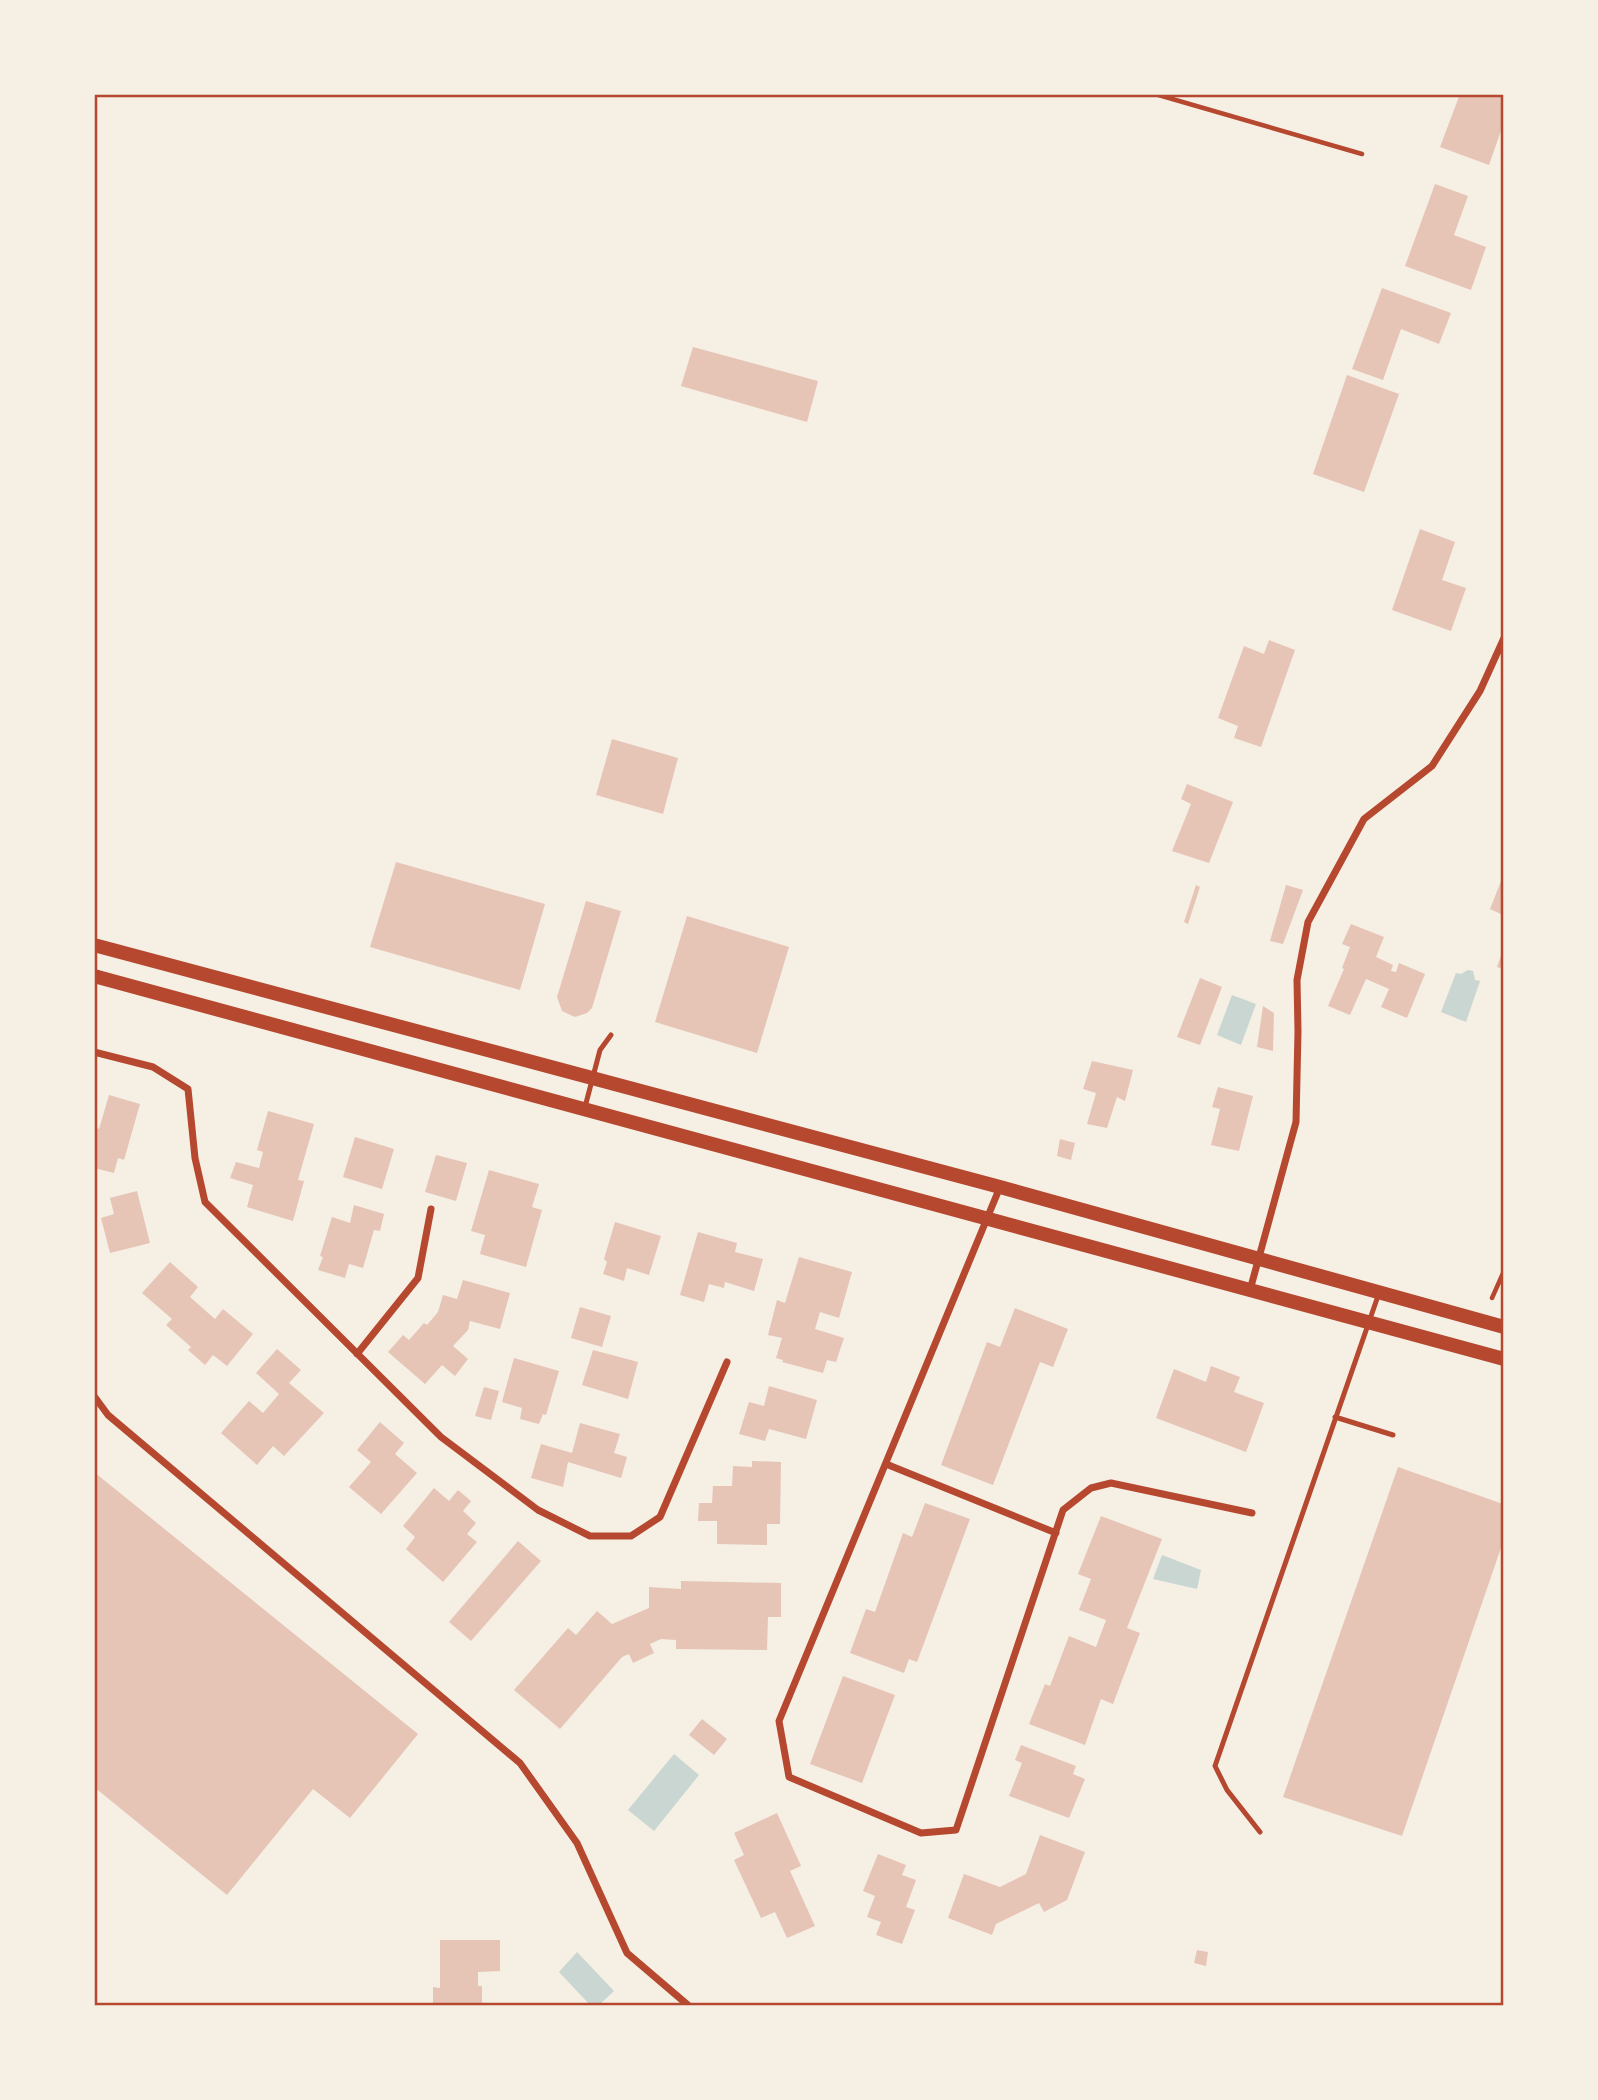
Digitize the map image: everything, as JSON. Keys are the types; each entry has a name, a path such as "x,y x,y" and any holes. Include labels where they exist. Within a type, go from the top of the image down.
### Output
{"main road":[{"path":"94,945 1000,1187 1503,1327"},
{"path":"94,976 1503,1359"}],"street":[{"path":"1250,1290 1296,1122 1297,980 1308,922 1364,819 1432,765 1480,691 1503,638"},
{"path":"94,1052 153,1068 188,1089 195,1158 205,1202 441,1437 538,1510 590,1536 631,1536 660,1517 727,1362"},
{"path":"1000,1187 779,1721 789,1777 921,1833 956,1830 1063,1510 1091,1488 1111,1483 1252,1513"},
{"path":"357,1354 418,1279 431,1209"},
{"path":"94,1396 108,1415 520,1763 577,1843 627,1953 689,2006"},
{"path":"886,1464 1056,1533"}],"lane":[{"path":"584,1110 600,1050 611,1035"},
{"path":"1260,1832 1227,1790 1215,1766 1379,1293"},
{"path":"1335,1418 1393,1435"}],"path":[{"path":"1156,94 1362,155"}],"shaded area":[{"path":"1468,970 1473,971 1475,980 1480,981 1466,1022 1441,1012 1456,973 1461,974"},
{"path":"1232,995 1256,1004 1241,1045 1217,1035"},
{"path":"1162,1555 1201,1570 1197,1589 1153,1579"},
{"path":"674,1754 699,1775 654,1831 628,1810"},
{"path":"577,1952 614,1991 599,2005 590,2005 559,1972"}],"building":[{"path":"1460,94 1503,94 1503,125 1489,165 1440,147"},
{"path":"1435,184 1468,196 1454,235 1486,247 1471,290 1405,266"},
{"path":"1382,288 1451,313 1439,344 1401,329 1383,380 1352,369"},
{"path":"693,347 818,381 807,422 681,386"},
{"path":"1347,375 1399,394 1364,492 1313,474"},
{"path":"1420,529 1455,542 1442,580 1466,588 1451,631 1392,610"},
{"path":"1269,640 1295,650 1261,747 1234,738 1238,726 1218,718 1244,646 1264,654"},
{"path":"612,739 678,758 663,814 596,795"},
{"path":"1187,784 1233,802 1209,863 1172,851 1191,804 1181,799"},
{"path":"396,862 545,904 520,990 370,947"},
{"path":"1503,876 1503,915 1490,909"},
{"path":"1196,885 1200,887 1188,924 1184,922"},
{"path":"1286,885 1303,890 1283,944 1270,941"},
{"path":"586,901 621,911 592,1008 575,1017 562,1011 557,997"},
{"path":"687,916 789,947 757,1053 655,1022"},
{"path":"1351,924 1384,937 1376,957 1393,965 1391,971 1396,972 1399,963 1425,974 1407,1018 1381,1007 1389,989 1366,979 1350,1015 1328,1006 1344,969 1342,968 1350,947 1342,944"},
{"path":"1503,950 1503,969 1497,967"},
{"path":"1200,978 1222,987 1200,1045 1177,1037"},
{"path":"1263,1006 1274,1013 1273,1051 1257,1047"},
{"path":"1092,1061 1133,1070 1125,1101 1117,1097 1107,1128 1087,1124 1096,1093 1083,1089"},
{"path":"1218,1087 1253,1096 1239,1151 1211,1145 1220,1109 1212,1107"},
{"path":"109,1095 140,1104 124,1160 118,1158 114,1173 94,1168 94,1127 99,1129"},
{"path":"268,1111 314,1124 298,1180 304,1181 293,1221 247,1207 253,1185 230,1178 236,1162 259,1168 263,1152 257,1150"},
{"path":"355,1137 394,1149 382,1189 343,1177"},
{"path":"1060,1139 1075,1143 1071,1160 1057,1156"},
{"path":"436,1155 467,1163 456,1201 425,1192"},
{"path":"489,1170 539,1184 532,1207 542,1210 526,1267 480,1254 485,1235 471,1231"},
{"path":"137,1191 150,1243 110,1253 101,1218 114,1214 110,1198"},
{"path":"354,1205 384,1214 380,1231 374,1230 363,1268 349,1264 345,1278 318,1270 332,1217 350,1223"},
{"path":"615,1222 661,1236 649,1275 627,1268 624,1281 603,1274 607,1262 604,1259"},
{"path":"698,1232 737,1243 735,1252 763,1259 754,1291 725,1282 724,1288 709,1284 704,1302 680,1295"},
{"path":"799,1257 852,1272 839,1318 820,1312 815,1329 844,1338 836,1362 827,1360 823,1373 776,1358 782,1338 768,1335 777,1300 785,1303"},
{"path":"170,1262 198,1287 190,1297 215,1319 223,1309 253,1334 227,1366 213,1355 205,1365 188,1350 191,1347 166,1325 172,1319 142,1293"},
{"path":"463,1280 510,1293 500,1329 470,1321 468,1330 453,1346 468,1359 455,1376 442,1365 425,1384 388,1352 403,1335 409,1340 424,1323 427,1325 438,1312 443,1295 457,1299"},
{"path":"580,1307 611,1316 602,1347 571,1338"},
{"path":"1015,1308 1068,1329 1053,1367 1040,1362 993,1485 941,1465 987,1342 1000,1347"},
{"path":"277,1349 301,1370 289,1383 324,1413 284,1456 273,1446 257,1465 221,1433 249,1401 263,1413 279,1394 256,1373"},
{"path":"593,1350 638,1362 628,1399 582,1385"},
{"path":"514,1358 559,1371 546,1415 543,1414 539,1424 520,1419 522,1408 502,1402"},
{"path":"1211,1366 1240,1377 1234,1392 1264,1403 1246,1452 1156,1418 1174,1369 1206,1382"},
{"path":"769,1386 817,1400 806,1439 769,1429 765,1441 739,1434 749,1402 764,1406"},
{"path":"484,1387 499,1391 491,1420 475,1416"},
{"path":"380,1422 404,1443 395,1454 417,1473 381,1514 349,1487 371,1462 357,1450"},
{"path":"580,1423 620,1434 614,1453 627,1457 621,1478 568,1462 563,1487 531,1478 541,1444 572,1453"},
{"path":"752,1461 781,1462 780,1524 767,1524 767,1545 717,1544 717,1521 698,1521 699,1503 712,1503 713,1486 732,1486 733,1466 752,1467"},
{"path":"1398,1467 1503,1504 1503,1542 1402,1836 1283,1797"},
{"path":"94,1472 418,1734 350,1818 313,1789 227,1895 94,1787"},
{"path":"434,1488 449,1501 458,1490 471,1501 463,1511 476,1523 467,1534 477,1542 443,1582 406,1549 415,1537 403,1526"},
{"path":"925,1503 970,1519 917,1662 909,1659 904,1673 850,1653 866,1609 875,1612 903,1533 912,1537"},
{"path":"1101,1516 1162,1539 1127,1628 1140,1633 1113,1704 1101,1699 1085,1745 1029,1724 1045,1684 1050,1686 1069,1636 1096,1647 1106,1620 1079,1610 1091,1579 1078,1574"},
{"path":"518,1541 541,1561 471,1641 449,1622"},
{"path":"681,1581 781,1583 781,1617 768,1617 767,1650 676,1649 676,1640 661,1639 650,1644 654,1653 633,1663 629,1654 622,1657 560,1729 514,1690 568,1628 576,1635 597,1611 612,1624 649,1608 649,1587 681,1589"},
{"path":"843,1676 895,1695 862,1783 810,1764"},
{"path":"702,1719 727,1739 714,1755 689,1735"},
{"path":"1021,1745 1076,1766 1073,1774 1085,1779 1069,1818 1009,1796 1022,1763 1015,1760"},
{"path":"777,1813 801,1866 790,1871 815,1926 787,1938 775,1912 761,1918 734,1860 744,1855 734,1833"},
{"path":"1040,1835 1085,1852 1067,1900 1044,1912 1039,1903 996,1924 992,1935 948,1918 964,1874 1000,1887 1026,1874"},
{"path":"878,1854 906,1865 902,1875 916,1880 906,1907 915,1910 902,1944 876,1935 881,1922 867,1917 875,1896 863,1891"},
{"path":"440,1940 500,1940 500,1971 478,1972 478,1986 482,1986 482,2006 433,2006 433,1987 440,1988"},
{"path":"1197,1950 1208,1952 1206,1966 1194,1963"}]}
